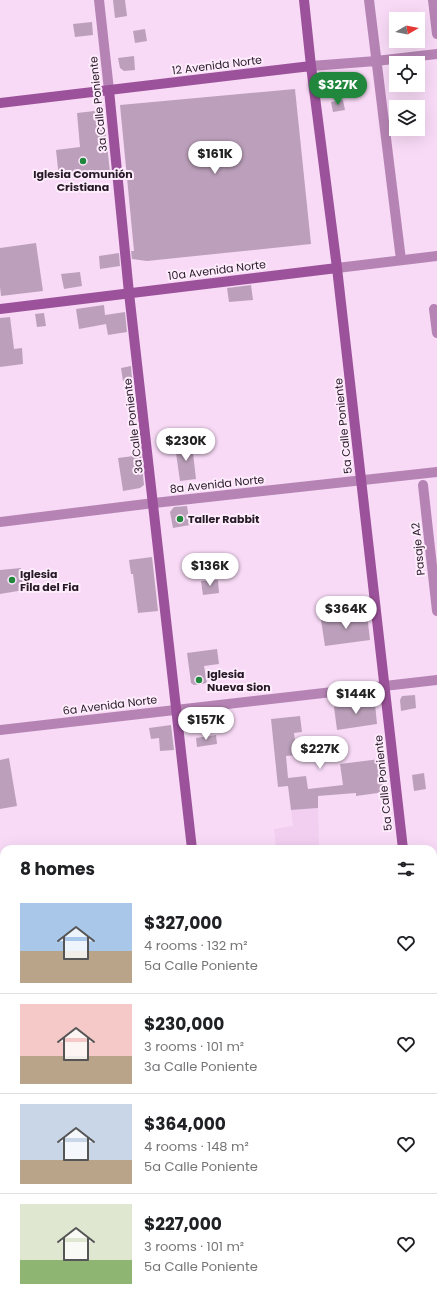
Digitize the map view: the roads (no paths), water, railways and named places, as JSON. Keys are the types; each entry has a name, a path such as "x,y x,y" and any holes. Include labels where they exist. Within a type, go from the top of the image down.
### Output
{"street":[{"name":"3a Calle Poniente","path":"99,0 129,293 192,845"},
{"name":"5a Calle Poniente","path":"304,0 337,268 403,845"},
{"path":"369,0 401,260"},
{"path":"433,0 437,34"},
{"name":"12 Avenida Norte","path":"0,103 312,66 437,54"},
{"name":"10a Avenida Norte","path":"0,309 437,256"},
{"path":"434,309 437,333"},
{"name":"8a Avenida Norte","path":"0,522 154,503 437,472"},
{"name":"Pasaje A2","path":"423,485 435,578 437,611"},
{"name":"6a Avenida Norte","path":"0,730 437,680"}],"place":[{"name":"Iglesia Comunión Cristiana","path":"83,161"},
{"name":"Taller Rabbit","path":"180,519"},
{"name":"Iglesia Fila del Fia","path":"12,580"},
{"name":"Iglesia Nueva Sion","path":"199,680"}]}
